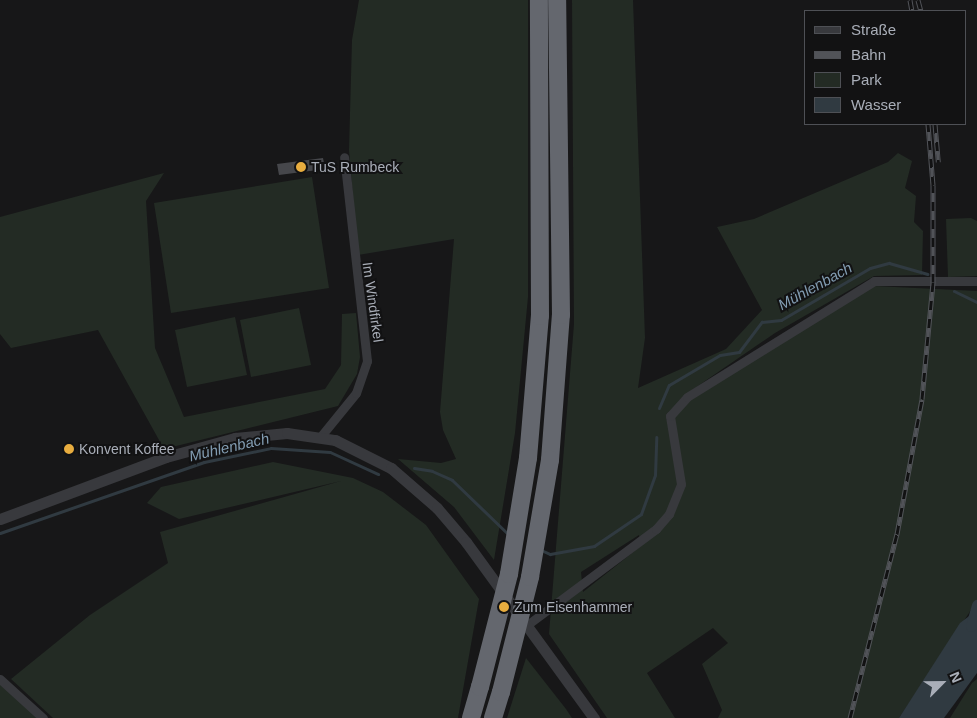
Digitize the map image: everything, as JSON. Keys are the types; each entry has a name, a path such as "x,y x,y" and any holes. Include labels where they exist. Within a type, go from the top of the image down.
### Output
{"highway":[{"path":"471,718 509,574 528,458 540,316 539,0"},
{"path":"493,718 530,577 550,460 561,315 557,0"}],"street":[{"name":"Im Windfirkel","path":"321,436 356,393 366,361 344,157"},
{"path":"527,625 656,529 670,514 681,484 670,416 687,397 874,281 977,281"},
{"path":"0,519 166,457 235,438 275,432 321,436 371,456 422,494 466,542 594,718"},
{"path":"0,679 43,718"}],"green space":[{"path":"359,0 528,0 528,297 515,433 494,560 454,507 398,459 441,463 456,459 443,430 440,412 454,239 358,255 349,150 352,40"},
{"path":"572,0 633,0 645,338 638,388 726,349 762,310 717,227 754,219 888,162 898,153 912,161 905,188 916,196 914,222 923,231 922,275 874,276 775,333 692,390 874,286 977,291 977,601 899,718 718,718 722,710 702,664 728,643 713,628 647,673 675,718 607,718 549,634 574,324","holes":["639,535 641,546 583,592 581,572"]},
{"path":"164,173 146,201 155,348 184,417 325,389 341,365 342,314 356,313 360,357 357,374 338,406 164,449 98,330 11,348 0,334 0,217"},
{"path":"312,177 329,288 171,313 154,203"},
{"path":"971,218 977,221 977,276 948,277 946,219"},
{"path":"299,308 311,365 251,377 240,320"},
{"path":"235,317 247,375 187,387 175,330"},
{"path":"273,462 353,478 383,492 426,525 479,599 458,718 53,718 11,679 90,615 168,563 160,532 341,481 179,519 147,503 161,487"},
{"path":"526,658 566,709 572,718 507,718"},
{"path":"977,679 977,718 950,718 972,683"},
{"path":"0,681 42,718 0,718"}],"water":[{"path":"977,610 977,673 944,718 899,718 960,623"}],"building":[{"name":"TuS Rumbeck","path":"323,158 325,169 279,175 277,164"}],"waterway":[{"name":"Mühlenbach","path":"659,408 669,385 720,355 739,352 762,322 781,320 870,268 889,263 927,274"},
{"name":"Mühlenbach","path":"954,291 977,302"},
{"name":"Mühlenbach","path":"541,550 550,554 594,546 641,514 655,475 656,437"},
{"name":"Mühlenbach","path":"0,533 204,462 271,448 330,452 378,474"},
{"name":"Mühlenbach","path":"414,468 432,471 452,480 510,536"},
{"path":"971,626 977,605"}],"railway":[{"path":"910,0 912,10"},
{"path":"918,0 921,10"},
{"path":"850,718 897,534 922,399 933,282 933,185 928,125"},
{"path":"935,125 938,162"}],"place":[{"name":"TuS Rumbeck","path":"301,167"},
{"name":"Konvent Koffee","path":"69,449"},
{"name":"Zum Eisenhammer","path":"504,607"}]}
